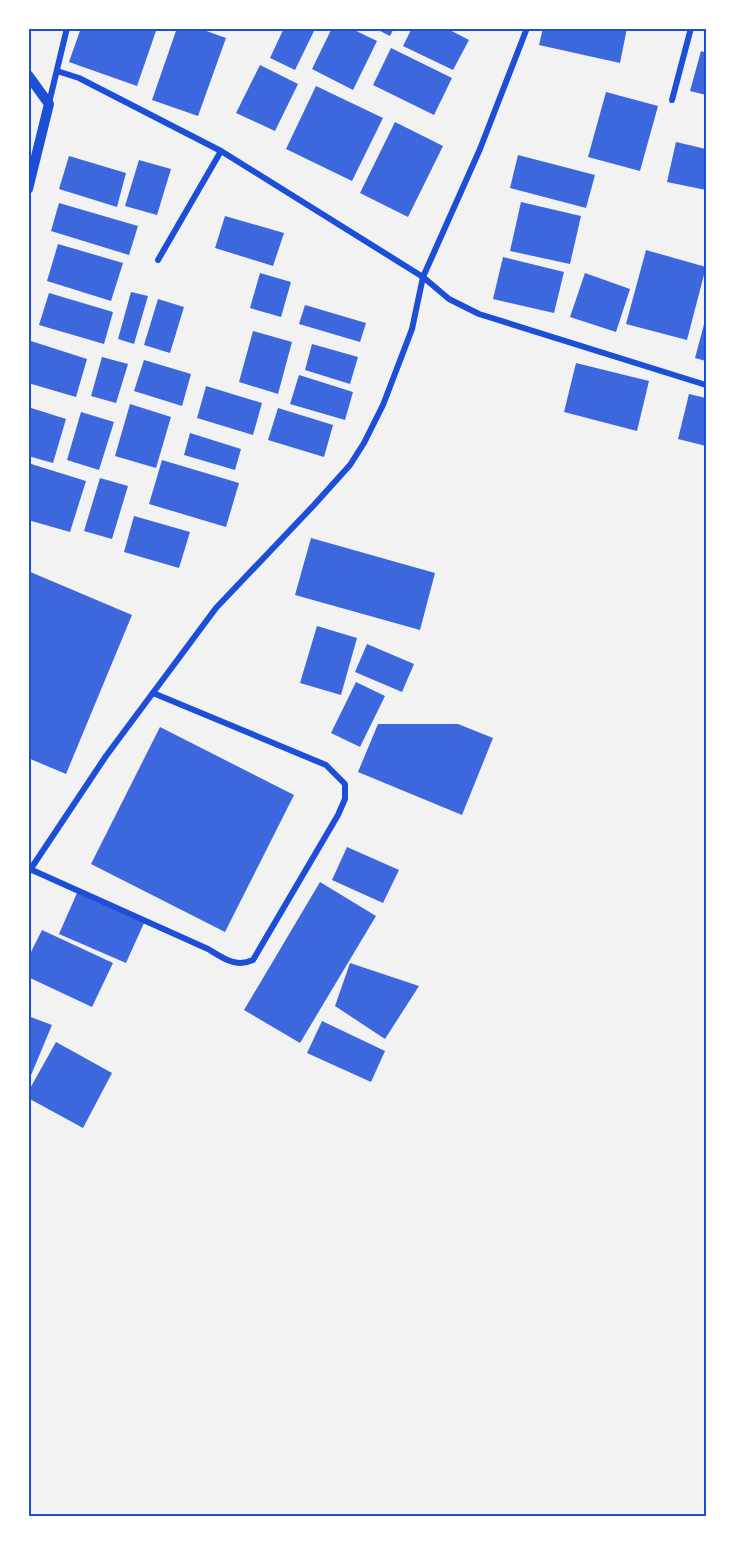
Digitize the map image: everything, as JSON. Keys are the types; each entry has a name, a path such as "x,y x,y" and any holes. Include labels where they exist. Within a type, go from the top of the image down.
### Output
{"street":[{"path":"28,189 67,28"},
{"path":"153,693 326,765 345,784 345,799 338,815 253,960 244,964 231,962 208,949 30,871 106,756 216,608 350,465 364,443 383,405 412,329 423,277 480,149 527,28"},
{"path":"672,100 691,28"},
{"path":"57,71 79,78 221,151 423,277 449,300 479,314 706,385"},
{"path":"28,75 49,104"},
{"path":"158,260 221,151"}],"building":[{"path":"81,28 157,28 137,86 69,62"},
{"path":"177,28 198,28 226,38 198,116 152,100"},
{"path":"284,28 308,28 314,31 295,70 270,58"},
{"path":"332,28 350,28 377,41 353,90 312,69"},
{"path":"374,28 394,28 390,36"},
{"path":"412,28 446,28 469,40 453,70 403,46"},
{"path":"543,28 627,28 620,63 539,45"},
{"path":"391,48 452,78 434,115 373,85"},
{"path":"701,51 706,53 706,95 690,91"},
{"path":"260,65 298,84 275,131 236,113"},
{"path":"316,86 383,118 352,181 286,149"},
{"path":"606,92 658,106 640,171 588,157"},
{"path":"395,122 443,146 408,217 360,193"},
{"path":"676,142 706,149 706,190 667,182"},
{"path":"518,155 595,175 586,208 510,188"},
{"path":"69,156 126,173 117,207 59,189"},
{"path":"139,160 171,169 157,215 125,206"},
{"path":"521,202 581,216 570,264 510,251"},
{"path":"59,203 138,226 129,255 51,231"},
{"path":"225,216 284,233 273,266 215,248"},
{"path":"58,244 123,263 111,301 47,281"},
{"path":"646,250 706,267 687,340 626,324"},
{"path":"503,257 564,272 554,313 493,299"},
{"path":"260,273 291,282 281,317 250,308"},
{"path":"585,273 630,289 616,332 570,317"},
{"path":"131,292 148,296 134,344 118,339"},
{"path":"49,293 113,312 104,344 39,325"},
{"path":"158,299 184,307 170,353 144,345"},
{"path":"305,305 366,323 360,342 299,324"},
{"path":"706,317 706,361 695,358"},
{"path":"253,331 292,342 278,394 239,382"},
{"path":"31,341 87,359 76,397 28,383"},
{"path":"312,344 358,357 350,384 305,370"},
{"path":"102,357 128,364 116,403 91,396"},
{"path":"144,360 191,374 182,406 134,391"},
{"path":"576,363 649,381 637,431 564,412"},
{"path":"299,375 353,392 345,420 290,404"},
{"path":"206,386 262,403 253,435 197,418"},
{"path":"689,394 706,398 706,446 678,439"},
{"path":"130,404 171,417 156,468 115,456"},
{"path":"28,407 66,419 53,463 28,456"},
{"path":"278,408 333,425 324,457 268,440"},
{"path":"81,412 114,422 99,470 67,460"},
{"path":"190,433 241,449 235,470 184,455"},
{"path":"162,460 239,483 226,527 149,504"},
{"path":"28,463 86,481 70,532 28,520"},
{"path":"100,478 128,486 112,539 84,531"},
{"path":"134,516 190,532 179,568 124,552"},
{"path":"311,538 435,573 420,630 295,595"},
{"path":"28,571 132,615 66,774 28,758"},
{"path":"317,626 357,638 341,695 300,683"},
{"path":"367,644 414,664 402,692 355,672"},
{"path":"356,682 385,696 360,747 331,733"},
{"path":"378,724 458,724 493,738 462,815 358,772"},
{"path":"160,727 294,795 225,932 91,864"},
{"path":"347,847 399,870 383,903 332,880"},
{"path":"320,882 376,916 300,1043 244,1010"},
{"path":"77,893 144,923 126,963 59,934"},
{"path":"42,930 113,963 92,1007 28,977 28,958"},
{"path":"350,963 419,986 385,1039 335,1006"},
{"path":"28,1016 52,1025 29,1080 28,1080"},
{"path":"322,1021 385,1051 371,1082 307,1053"},
{"path":"56,1042 112,1073 83,1128 28,1098 28,1092"}]}
